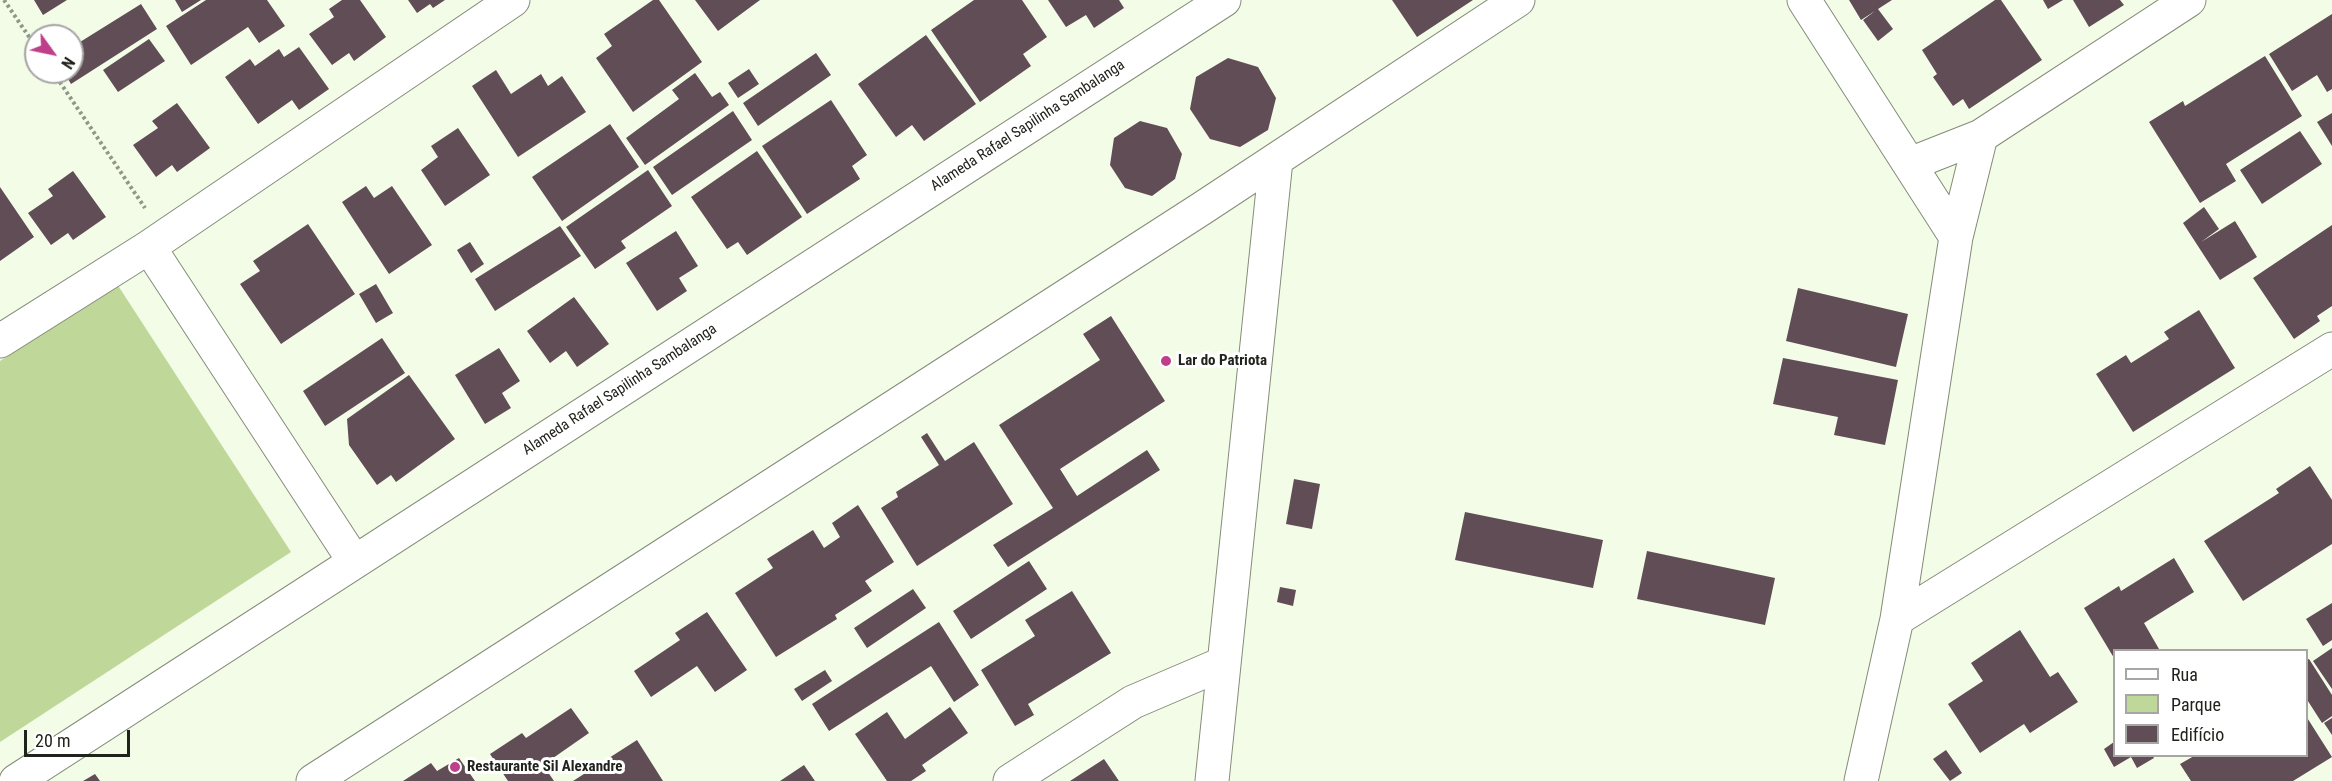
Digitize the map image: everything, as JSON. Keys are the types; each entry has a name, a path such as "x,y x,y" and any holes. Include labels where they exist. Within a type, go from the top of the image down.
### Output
{"street":[{"path":"0,341 156,241 513,0"},
{"name":"Alameda Rafael Sapilinha Sambalanga","path":"16,781 1224,0"},
{"path":"314,781 1276,160 1518,0"},
{"path":"1804,0 1956,237"},
{"path":"1910,164 1981,136 2189,0"},
{"path":"1862,781 1897,619 1956,237 1981,136"},
{"path":"1212,781 1276,160"},
{"path":"156,241 354,561"},
{"path":"1897,619 2332,350"},
{"path":"1010,781 1133,702 1224,663"}],"path":[{"path":"4,0 24,29"},
{"path":"60,84 156,241"}],"green space":[{"path":"117,284 291,552 0,742 0,361"}],"building":[{"path":"34,0 67,0 43,15"},
{"path":"175,0 201,0 182,12"},
{"path":"206,0 267,0 285,26 259,43 248,27 191,65 166,26"},
{"path":"342,0 360,0 386,37 354,61 349,53 332,65 309,34 334,17 329,9"},
{"path":"408,0 445,0 433,8 430,4 417,13"},
{"path":"653,0 659,0 702,62 633,112 596,58 612,46 604,34"},
{"path":"695,0 760,0 718,31"},
{"path":"974,0 1022,0 1047,37 1023,54 1031,66 980,102 931,30"},
{"path":"1048,0 1119,0 1124,8 1094,28 1086,15 1066,27"},
{"path":"1392,0 1473,0 1417,37"},
{"path":"1849,0 1892,0 1878,9 1893,29 1878,41 1863,20 1875,11 1861,20"},
{"path":"1995,0 2001,0 2042,60 1969,109 1963,99 1953,106 1933,77 1937,74 1922,50"},
{"path":"2043,0 2063,0 2048,9"},
{"path":"2073,0 2120,0 2124,5 2089,27"},
{"path":"141,4 157,29 84,76 84,40"},
{"path":"2332,14 2332,89 2327,92 2317,75 2292,91 2269,54"},
{"path":"926,35 976,104 924,141 912,125 896,137 858,84"},
{"path":"149,39 165,61 118,92 103,70"},
{"path":"299,47 329,89 299,110 292,100 258,124 225,77 250,59 255,66 279,49 284,57"},
{"path":"816,53 831,75 758,126 743,103"},
{"path":"2265,56 2302,116 2226,164 2236,181 2200,203 2149,122 2183,101 2185,106"},
{"path":"1228,58 1258,67 1276,98 1268,130 1240,147 1210,139 1190,109 1196,77"},
{"path":"749,69 759,84 738,98 728,83"},
{"path":"496,70 511,94 541,74 548,86 562,76 586,112 518,157 472,86"},
{"path":"695,73 712,97 720,92 729,105 645,165 626,138 679,99 672,90"},
{"path":"831,100 867,155 852,166 860,179 807,214 762,146"},
{"path":"177,103 210,148 177,172 172,165 156,177 133,145 158,128 152,121"},
{"path":"733,111 752,140 672,195 653,167"},
{"path":"2332,113 2332,146 2317,122"},
{"path":"1140,121 1167,128 1182,154 1175,179 1152,196 1125,188 1110,165 1114,138"},
{"path":"610,124 639,167 562,221 532,177"},
{"path":"458,128 490,175 445,206 421,170 438,157 431,146"},
{"path":"2300,131 2322,164 2262,204 2240,170"},
{"path":"757,151 802,217 747,255 738,242 727,249 691,197"},
{"path":"648,170 672,206 621,241 626,248 595,269 566,227"},
{"path":"73,171 106,217 73,240 68,233 51,245 28,213 53,196 48,189"},
{"path":"366,186 374,198 392,186 432,245 389,274 342,202"},
{"path":"0,187 34,237 0,261"},
{"path":"2204,207 2219,229 2201,242 2235,221 2257,257 2220,280 2183,223"},
{"path":"308,224 355,294 281,344 240,284 260,271 253,261"},
{"path":"2332,225 2332,306 2317,316 2320,321 2294,339 2253,278"},
{"path":"560,226 581,256 495,311 475,279"},
{"path":"676,231 698,266 679,278 687,291 657,311 626,263"},
{"path":"470,242 484,264 471,273 457,250"},
{"path":"376,284 393,313 376,323 359,294"},
{"path":"1798,288 1908,314 1896,367 1786,341"},
{"path":"574,297 609,344 577,367 566,351 550,363 527,331"},
{"path":"2199,310 2235,368 2133,432 2096,374 2126,355 2131,363 2169,339 2164,332"},
{"path":"1111,316 1165,401 1060,469 1077,496 1147,450 1160,470 1008,567 993,545 1053,508 999,425 1100,360 1083,334"},
{"path":"382,338 405,373 325,426 303,391"},
{"path":"499,348 520,381 502,393 511,408 485,424 455,375"},
{"path":"1783,358 1898,380 1885,445 1834,435 1838,417 1773,404"},
{"path":"409,375 455,439 396,482 391,475 377,485 349,445 347,419"},
{"path":"927,433 945,461 974,442 1013,504 917,566 881,508 898,497 896,492 939,465 921,437"},
{"path":"2310,466 2332,500 2332,544 2243,601 2204,541 2279,493 2276,489"},
{"path":"1294,479 1320,484 1312,529 1286,524"},
{"path":"858,505 894,562 865,581 872,591 835,615 837,619 776,657 735,593 773,568 767,559 813,530 824,548 840,537 832,523"},
{"path":"1465,512 1603,540 1593,588 1455,560"},
{"path":"1647,551 1775,578 1765,625 1637,599"},
{"path":"2174,558 2194,592 2144,623 2159,649 2113,649 2113,656 2084,608 2119,586 2121,591"},
{"path":"1029,561 1047,589 971,639 953,611"},
{"path":"1280,587 1296,590 1293,606 1277,602"},
{"path":"913,589 926,608 867,648 854,628"},
{"path":"1072,591 1111,653 1028,704 1034,715 1015,726 981,670 1035,636 1025,620"},
{"path":"2332,603 2332,640 2323,646 2306,619"},
{"path":"707,612 747,670 715,692 697,666 651,697 634,671 680,640 675,633"},
{"path":"939,622 979,685 954,702 931,666 829,731 812,704"},
{"path":"2020,630 2050,677 2058,672 2078,702 2030,733 2024,724 1980,753 1948,704 1983,681 1971,663"},
{"path":"2332,648 2332,689 2313,661"},
{"path":"2308,659 2332,695 2332,716 2322,723 2308,701"},
{"path":"825,670 832,681 802,701 794,689"},
{"path":"950,707 968,733 922,765 926,771 911,781 887,781 855,734 887,712 905,739"},
{"path":"571,708 589,733 543,765 554,781 508,781 490,754 522,733 526,738"},
{"path":"2332,718 2332,735 2324,723"},
{"path":"2308,719 2332,757 2293,781 2191,781 2180,764 2192,757 2308,757"},
{"path":"637,740 663,781 573,781"},
{"path":"2113,743 2113,757 2131,757 2114,767 2104,749"},
{"path":"1946,750 1962,773 1950,781 1933,759"},
{"path":"2131,757 2154,757 2154,758 2137,768"},
{"name":"Restaurante Sil Alexandre","path":"459,758 475,781 403,781 431,763 437,771"},
{"path":"1104,759 1119,781 1070,781"},
{"path":"804,765 815,781 780,781"},
{"path":"95,774 100,781 83,781"}],"place":[{"name":"Lar do Patriota","path":"1166,361"},
{"name":"Restaurante Sil Alexandre","path":"455,767"}]}
